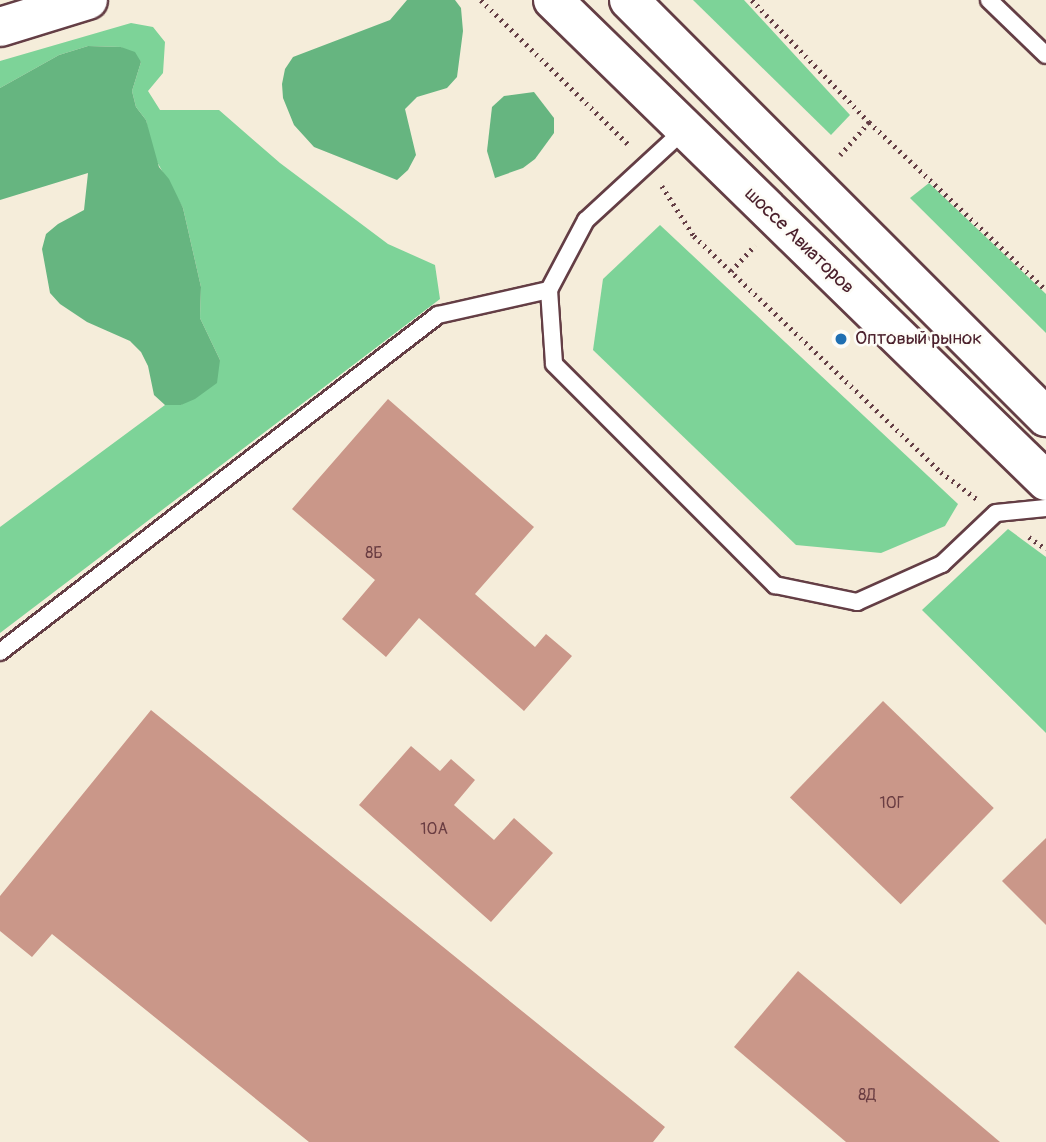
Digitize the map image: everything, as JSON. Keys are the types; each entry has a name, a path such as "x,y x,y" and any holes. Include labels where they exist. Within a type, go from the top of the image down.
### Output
{"main road":[{"path":"0,27 88,0"},
{"name":"шоссе Авиаторов","path":"553,0 1046,481"},
{"path":"628,0 1046,417"}],"lane":[{"path":"989,0 1046,55"},
{"path":"684,130 586,220 550,290 554,364 775,585 857,602 942,564 996,513 1046,508"},
{"path":"0,652 438,315 550,290"}],"path":[{"path":"481,0 648,163 694,236 941,472 1046,549"},
{"path":"752,0 869,122 1046,290"},
{"path":"840,155 869,122"}],"green space":[{"path":"407,0 455,0 461,8 463,31 457,77 447,88 417,97 405,109 416,155 408,170 397,180 314,147 294,125 283,98 282,84 285,69 293,57 390,20"},
{"path":"693,0 744,0 850,115 831,135"},
{"path":"131,23 153,27 165,42 163,73 148,91 160,110 219,110 280,163 388,244 435,265 440,299 0,633 0,527 165,405 181,405 220,360 200,318 201,287 183,208 152,153 146,120 136,107 132,91 141,62 121,47 88,46 59,55 0,88 0,61"},
{"path":"88,46 121,47 135,52 141,62 132,91 136,107 146,120 159,167 169,179 183,208 201,287 200,318 220,360 217,383 195,399 181,405 165,405 154,395 148,366 141,352 130,341 87,322 60,304 50,293 42,249 46,234 84,210 88,173 0,200 0,88 59,55"},
{"path":"534,92 554,118 554,133 535,159 523,168 495,178 487,151 492,107 504,96"},
{"path":"929,183 1046,294 1046,333 910,198"},
{"path":"660,225 958,504 945,526 881,553 796,545 593,350 603,279"},
{"path":"1008,529 1046,557 1046,733 922,610"}],"building":[{"path":"388,399 534,527 475,594 535,647 546,634 572,656 524,711 419,618 386,657 342,619 375,580 292,509"},
{"path":"883,701 994,808 901,904 790,797"},
{"path":"151,710 665,1127 653,1142 309,1142 52,934 32,957 0,931 0,896"},
{"path":"411,746 440,771 451,759 475,780 454,805 494,840 514,818 553,853 491,922 359,805"},
{"path":"1046,838 1046,925 1002,881"},
{"path":"798,971 1000,1142 846,1142 734,1047"}],"place":[{"name":"Оптовый рынок","path":"841,339"}]}
